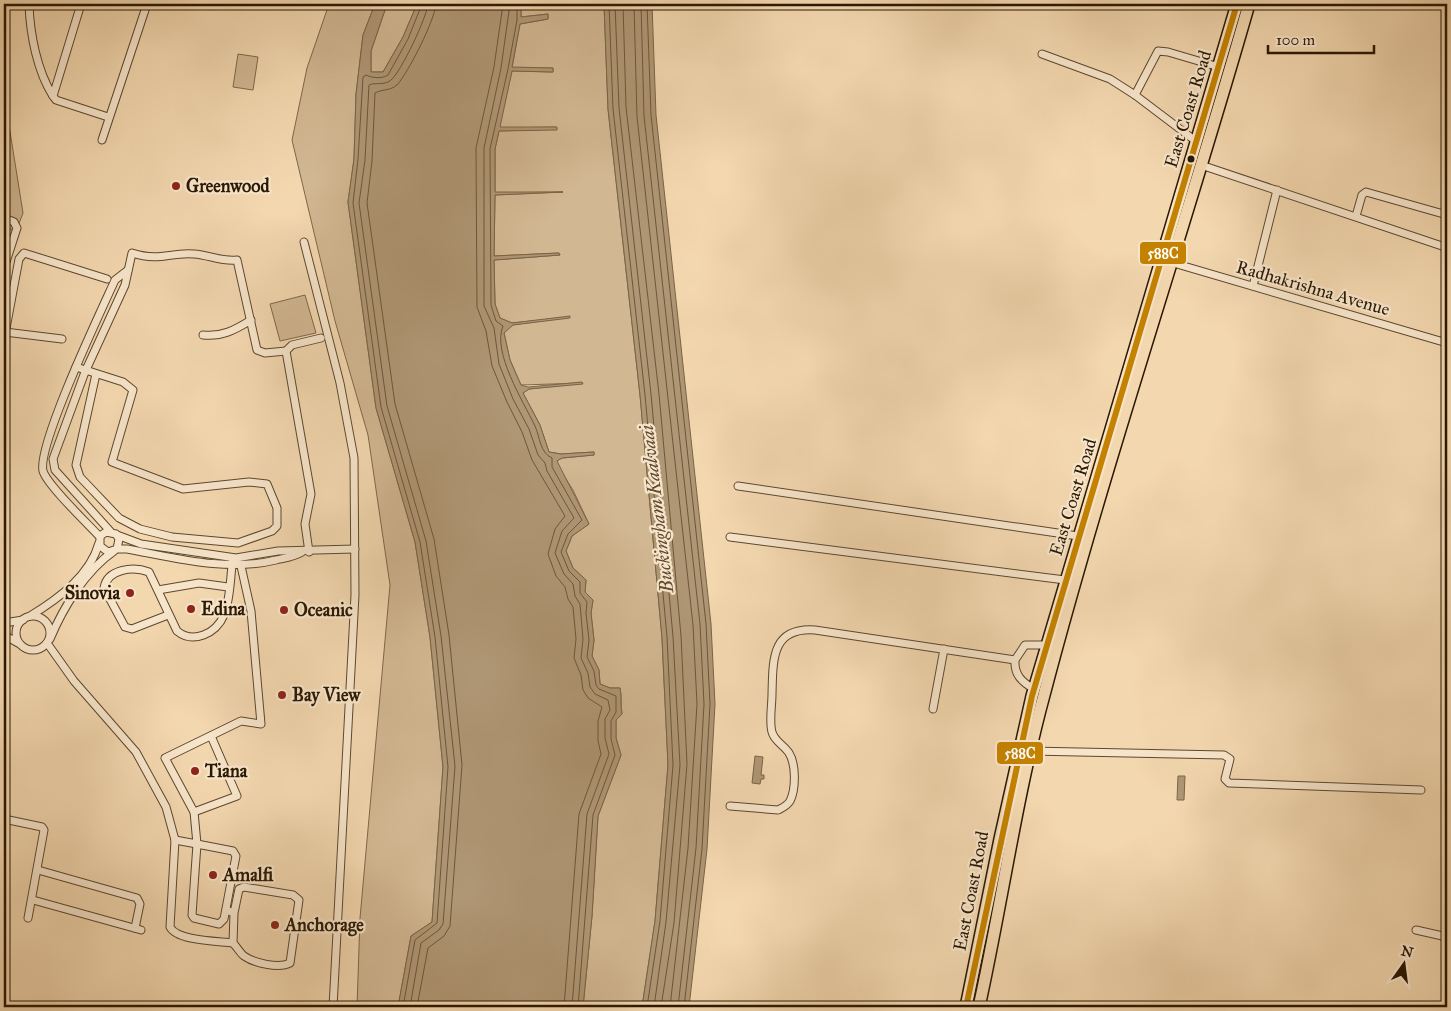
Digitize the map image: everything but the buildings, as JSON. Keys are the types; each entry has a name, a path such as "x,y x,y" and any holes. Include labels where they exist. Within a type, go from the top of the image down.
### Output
{"main road":[{"name":"East Coast Road","path":"966,1007 1000,839 1034,690 1078,536 1107,448 1237,4"},
{"name":"East Coast Road","path":"979,1007 996,932 1010,843 1030,751 1076,580 1249,4"}],"street":[{"path":"29,4 30,25 46,85 53,96 56,100 108,117"},
{"path":"53,96 81,4"},
{"path":"102,140 108,117 147,4"},
{"path":"1135,95 1158,51 1168,52 1219,67"},
{"path":"1042,54 1110,79 1135,95 1197,142"},
{"path":"1201,165 1442,246"},
{"path":"1253,286 1276,190"},
{"path":"1356,216 1362,195 1366,192 1447,215"},
{"path":"4,218 14,222 17,228 4,268"},
{"path":"304,242 340,383 354,458 355,549 348,746 333,1007"},
{"path":"62,338 4,335 5,316 19,259 24,253 107,279"},
{"path":"4,635 20,645 33,650 41,648 48,641 59,618 78,590 98,565 116,550 120,543 53,465 54,453 85,372 125,285 132,253 155,258 192,254 224,261 237,260 257,350 265,353 286,351 292,345 322,338"},
{"name":"Radhakrishna Avenue","path":"1170,262 1447,343"},
{"path":"128,270 115,280 76,367 51,430 43,463 45,475 79,514 99,540 104,551 116,550 232,562 278,551 306,552 355,549"},
{"path":"203,335 216,336 226,333 251,320"},
{"path":"286,351 310,494 305,524 306,552"},
{"path":"76,367 85,372 96,374 124,382 133,390 112,462 183,489 249,482 267,484 277,508 277,526 272,530 238,543 172,537 140,530 119,518 86,484 76,465 96,374"},
{"path":"738,486 1078,536"},
{"path":"79,514 88,507"},
{"path":"20,645 16,637 17,629 27,618 60,595 78,578 93,559 99,540 113,533 141,544 232,562 241,566 306,552"},
{"path":"730,536 1065,580"},
{"path":"168,615 132,628 125,627 104,588 105,582 112,574 134,568 151,574 168,615 177,631 184,637 192,639 207,634 224,615 232,562"},
{"path":"175,840 197,844 235,853 224,919 219,924 194,918 192,915 197,844 194,812 165,758 241,721 261,724 251,612 241,566"},
{"path":"158,590 199,583 228,587"},
{"path":"4,623 38,617 45,621 50,629 48,641 74,681 136,752 166,807 175,840 170,927 172,932 180,936 234,943"},
{"path":"730,806 778,810 785,807 791,799 794,776 790,755 774,739 771,728 773,664 777,649 787,634 795,630 815,630 1015,660"},
{"path":"1034,690 1025,685 1017,675 1015,660 1025,645 1047,645"},
{"path":"933,709 944,649"},
{"path":"194,812 237,796 211,736"},
{"path":"1030,751 1224,755 1230,759 1225,779 1229,782 1421,790"},
{"path":"4,819 42,827 44,836 28,918"},
{"path":"33,900 138,929 140,904 137,898 38,870"},
{"path":"244,887 294,895 299,900 290,963 285,966 276,966 243,956 234,943 234,913 239,889 244,887"},
{"path":"226,910 234,913"},
{"path":"1416,930 1447,937"}],"shaded area":[{"path":"329,4 375,4 363,35 356,94 354,159 348,202 376,408 415,542 430,637 443,767 432,922 411,936 398,1007 357,1007 360,918 390,585 368,435 335,321 292,140 307,68"},
{"path":"387,4 417,4 403,37 383,72 371,72 371,51"},
{"path":"521,4 604,4 608,109 640,395 662,638 668,765 655,921 642,1007 583,1007 592,916 598,816 621,755 616,738 616,720 622,714 620,688 610,688 600,684 599,670 592,656 594,640 591,613 593,600 585,592 586,580 573,568 566,551 572,536 589,524 573,490 557,465 557,461 562,458 594,455 594,452 561,454 549,452 540,425 523,393 529,389 583,383 521,385 510,360 504,333 512,325 570,317 512,323 500,318 495,304 494,260 560,255 559,253 494,256 495,195 563,192 495,193 495,149 499,131 557,129 556,127 499,128 512,71 553,72 553,68 512,68 520,24 548,19 548,14 521,17"},
{"path":"238,54 258,57 253,90 233,87"},
{"path":"4,94 23,213 16,231 4,227"},
{"path":"305,295 316,333 280,341 270,304"}],"water":[{"path":"375,4 387,4 371,51 371,72 383,72 403,37 417,4 521,4 521,17 548,14 548,19 520,24 512,67 553,68 553,72 512,71 500,127 557,127 557,130 499,131 495,149 495,192 563,192 495,195 494,256 559,253 560,255 494,260 495,304 500,318 512,323 570,316 570,318 513,325 504,333 510,360 521,385 528,387 582,382 583,384 529,389 523,393 540,425 549,452 561,454 594,452 594,455 562,458 557,461 589,524 572,536 566,551 573,568 586,580 585,592 593,600 591,613 594,640 592,656 599,670 600,684 610,688 620,688 622,714 616,720 616,738 621,755 598,816 592,916 583,1007 398,1007 411,936 432,922 443,767 430,637 415,542 376,408 348,202 354,159 356,94 363,35"},
{"name":"Buckingham Kaalvaai","path":"604,4 652,4 656,115 711,624 715,704 707,849 689,1007 642,1007 655,921 668,765 662,638 640,395 608,109"},
{"path":"755,756 763,757 761,775 764,775 764,779 761,779 760,784 752,783"},
{"path":"1178,776 1185,776 1184,800 1177,800"}],"transit line":[{"name":"588C","path":"966,1007 1032,696 1237,4"}],"place":[{"name":"Greenwood","path":"176,186"},
{"name":"Sinovia","path":"130,593"},
{"name":"Edina","path":"191,609"},
{"name":"Oceanic","path":"284,610"},
{"name":"Bay View","path":"282,695"},
{"name":"Tiana","path":"195,771"},
{"name":"Amalfi","path":"213,875"},
{"name":"Anchorage","path":"275,925"}]}
